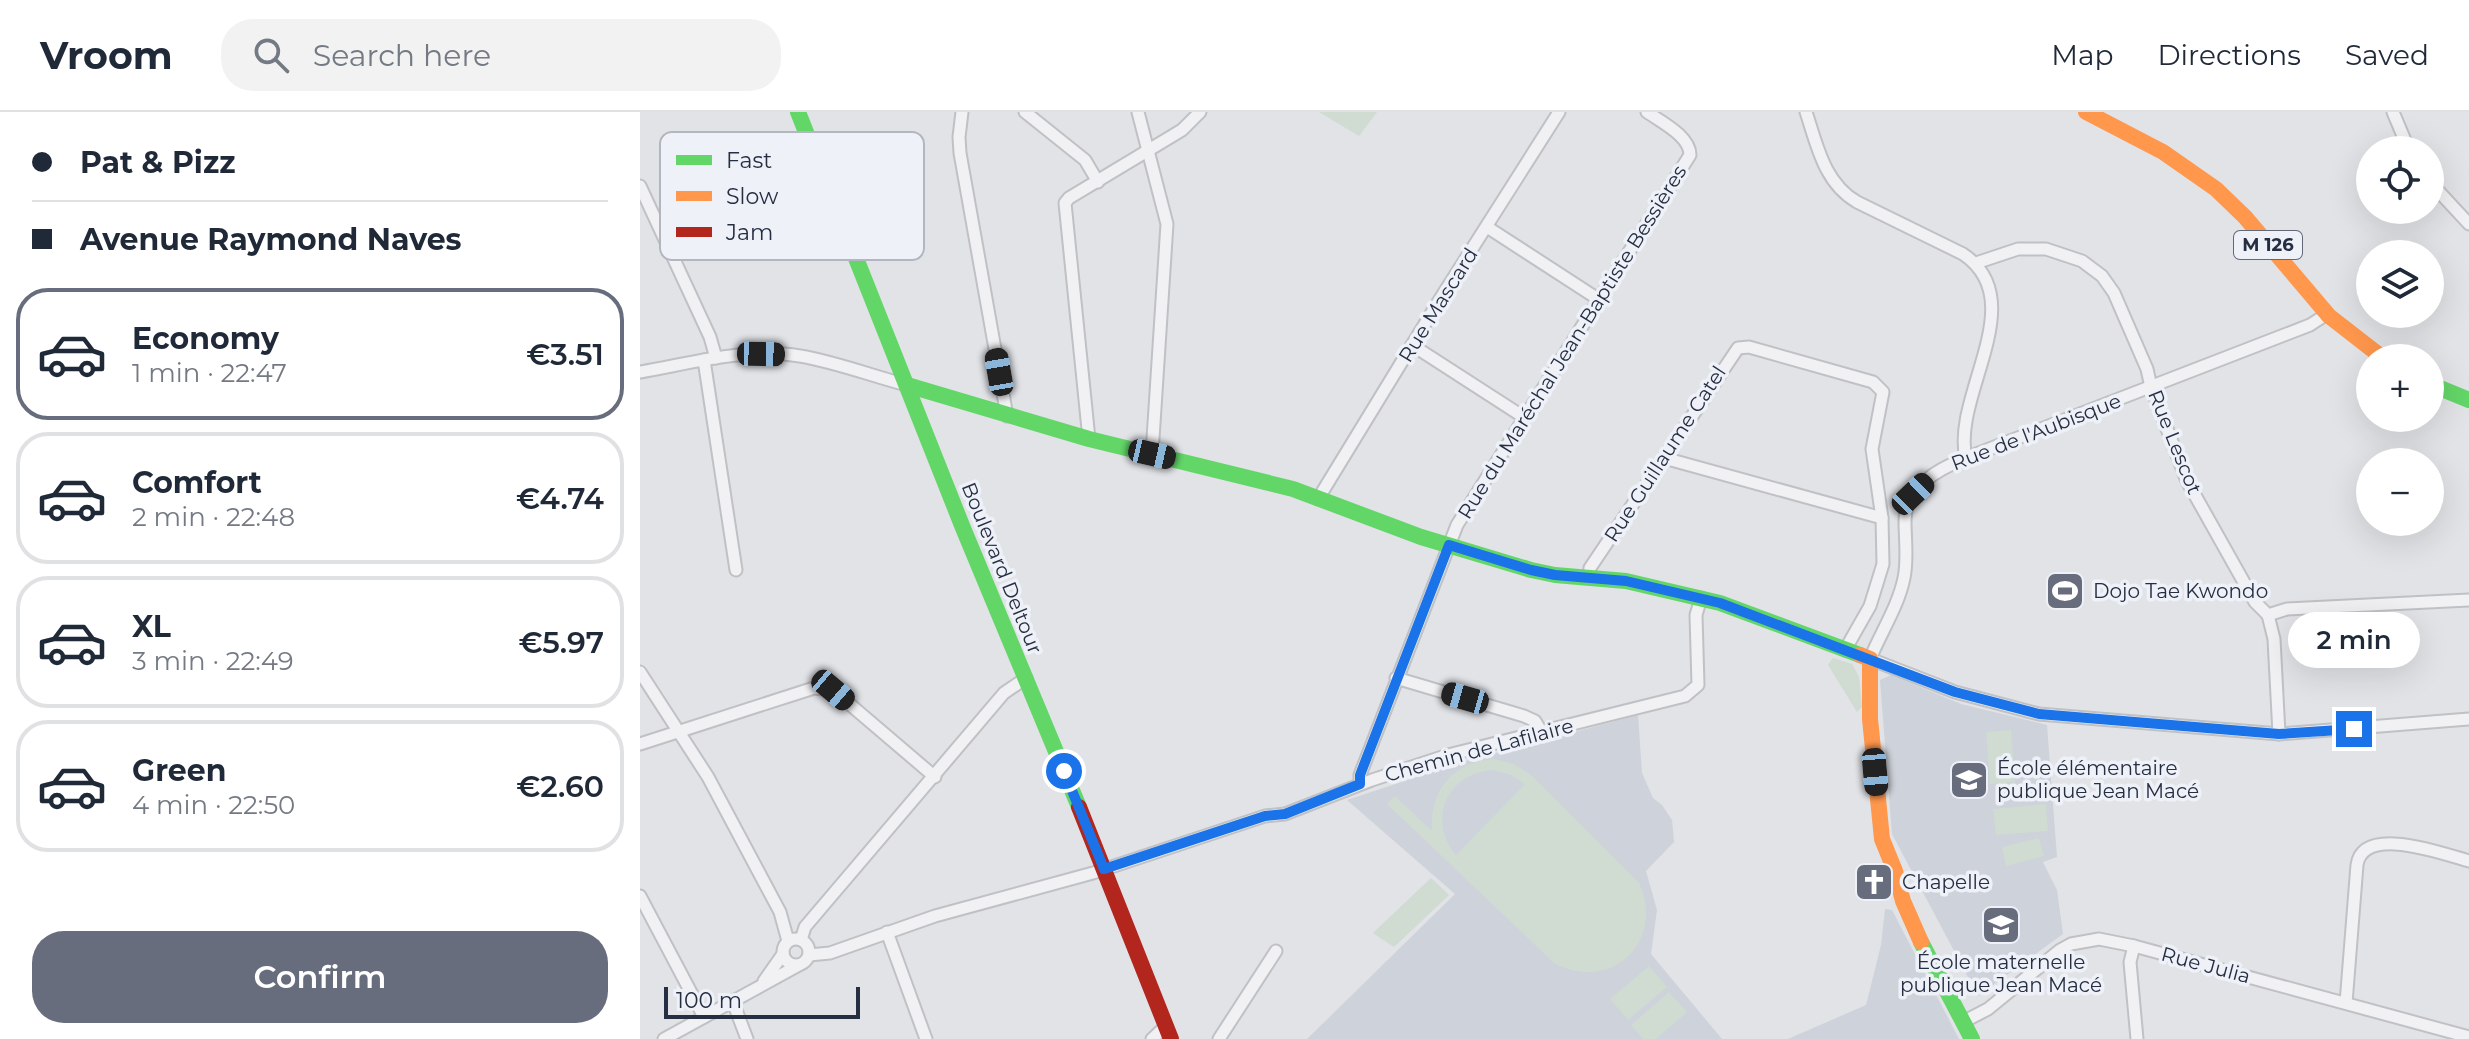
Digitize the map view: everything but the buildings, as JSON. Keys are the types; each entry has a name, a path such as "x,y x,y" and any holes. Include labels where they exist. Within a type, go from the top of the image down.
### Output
{"street":[{"name":"Boulevard Deltour","path":"798,112 806,132"},
{"path":"962,112 960,153 1007,416"},
{"path":"1025,112 1085,160 1098,182"},
{"path":"1138,112 1167,224 1152,454"},
{"path":"1089,439 1065,203 1182,130 1200,112"},
{"name":"Rue Mascard","path":"1318,499 1559,112"},
{"name":"Rue du Maréchal Jean-Baptiste Bessières","path":"1360,784 1360,775 1396,678 1457,525 1690,155 1686,141 1647,112"},
{"path":"1806,112 1830,177 1842,192 1976,263 1988,290 1991,318 1966,425 1963,445 1966,458"},
{"name":"M 126","path":"2086,112 2158,148 2204,180 2232,204 2327,314 2363,344"},
{"path":"2393,112 2403,136"},
{"path":"640,186 660,229"},
{"path":"2444,197 2469,224"},
{"path":"1487,227 1598,299"},
{"name":"Rue Lescot","path":"1976,263 2018,249 2056,251 2092,267 2114,293 2147,369 2187,481 2255,602 2268,615 2276,650 2279,734"},
{"path":"674,260 710,337 710,359 736,570"},
{"name":"Boulevard Deltour","path":"857,260 1168,1033"},
{"name":"Rue de l'Aubisque","path":"1870,659 1904,580 1908,504 1913,494 1933,475 1966,458 2310,325 2327,314"},
{"path":"1412,345 1525,418"},
{"name":"Rue Guillaume Catel","path":"1589,578 1590,568 1734,351 1743,347 1873,382 1881,388 1883,398 1872,449 1882,518"},
{"path":"640,372 710,359 761,354 799,356 1089,439 1269,482 1449,545 1531,570 1626,581 1701,598 1747,612 1955,692 2039,714 2279,734 2469,719"},
{"path":"2444,390 2469,400"},
{"path":"1664,458 1882,518 1884,547 1881,579 1845,650"},
{"name":"Chemin de Lafilaire","path":"809,955 830,953 935,916 1104,869 1265,816 1285,814 1360,784 1448,755 1677,699 1693,692 1698,685 1696,615 1701,598"},
{"path":"2268,615 2287,609 2469,600"},
{"path":"1870,659 1870,719 1882,839 1919,938 1972,1039"},
{"path":"640,672 708,777 783,919 788,941 783,954 758,988"},
{"path":"801,940 803,931 813,918 1004,693 1026,678"},
{"path":"1396,678 1524,716 1535,721 1541,731"},
{"path":"640,744 824,687 833,690 935,777"},
{"path":"2346,1003 2357,865 2363,850 2378,844 2422,847 2469,861"},
{"path":"640,896 704,1017"},
{"path":"783,919 798,922 813,918"},
{"path":"887,932 926,1039"},
{"name":"Rue Julia","path":"1963,1022 1988,1009 2060,950 2071,944 2099,939 2469,1037"},
{"path":"664,1039 799,965 809,955 808,946 801,940 788,941"},
{"path":"2134,946 2130,962 2137,1039"},
{"path":"1219,1039 1276,951"},
{"path":"783,954 790,964 799,965"},
{"path":"733,1002 747,1039"},
{"path":"1152,1039 1168,1033"}],"shaded area":[{"path":"1319,112 1377,112 1359,136"},
{"path":"1833,658 1852,664 1859,677 1862,707 1857,712 1828,665"},
{"name":"École élémentaire publique Jean Macé","path":"1891,675 1961,704 2047,725 2057,857 2043,862 2057,890 2063,934 1978,996 1892,834 1880,680"},
{"path":"1638,715 1642,773 1653,798 1672,820 1674,842 1646,871 1657,910 1651,954 1722,1039 1307,1039 1455,894 1347,800 1462,762"},
{"path":"2011,730 2015,782 1990,784 1986,732"},
{"path":"1494,759 1514,764 1531,775 1639,883 1645,904 1645,924 1639,942 1628,956 1613,967 1595,972 1575,971 1554,963 1387,804 1395,796 1432,831 1432,817 1439,791 1456,772 1479,761","holes":["1494,770 1511,775 1525,784 1456,855 1443,827 1446,800 1454,788 1478,773"]},
{"path":"2046,804 2048,831 1996,835 1993,809"},
{"path":"2039,838 2044,856 2006,866 2002,847"},
{"path":"1431,878 1449,895 1394,947 1373,933"},
{"path":"1885,909 1892,910 1959,1039 1788,1039 1866,1005 1881,945"},
{"path":"1649,966 1667,987 1628,1020 1610,999"},
{"path":"1669,992 1687,1012 1656,1039 1643,1039 1631,1025"}],"traffic: fast":[{"path":"798,112 806,132"},
{"path":"857,260 963,528 1079,807"},
{"path":"907,385 1089,439 1293,489 1421,537 1531,570 1626,581 1720,603 1860,655"},
{"path":"2444,390 2469,400"},
{"path":"1921,942 1972,1039"}],"traffic: slow":[{"path":"2086,112 2163,152 2216,189 2245,217 2329,316 2365,344"},
{"path":"1860,655 1870,659 1870,719 1882,839 1921,942"}],"traffic: jam":[{"path":"1079,807 1171,1039"}],"place":[{"name":"Dojo Tae Kwondo","path":"2065,591"},
{"name":"École élémentaire publique Jean Macé","path":"1969,780"},
{"name":"Chapelle","path":"1874,882"},
{"name":"École maternelle publique Jean Macé","path":"2001,925"}],"route":[{"path":"1064,771 1104,869 1265,816 1285,814 1360,784 1360,775 1396,678 1449,545 1531,570 1626,581 1720,603 1955,692 2004,707 2039,714 2255,733 2297,734 2354,729"}]}
